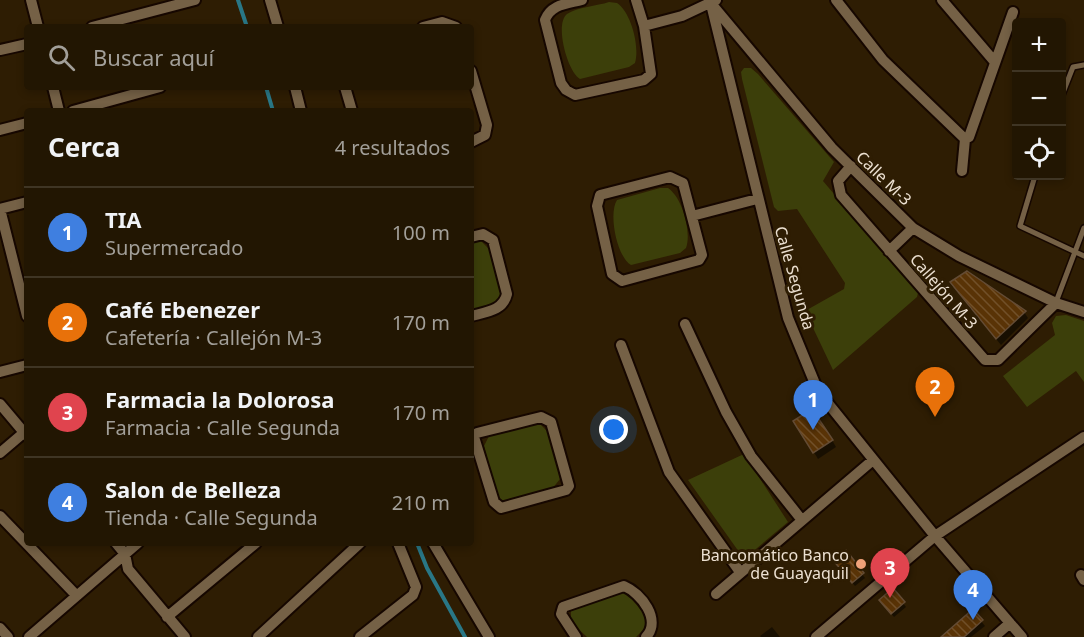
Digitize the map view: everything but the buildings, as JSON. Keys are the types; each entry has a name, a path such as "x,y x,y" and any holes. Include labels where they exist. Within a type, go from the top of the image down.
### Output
{"street":[{"path":"31,0 37,24"},
{"path":"103,24 195,0"},
{"path":"270,0 277,24"},
{"path":"582,0 556,6 549,11 545,20 561,83 566,90 575,94 644,80 651,74 644,26 636,0"},
{"path":"836,0 883,60 964,139 962,171"},
{"path":"942,0 994,61"},
{"path":"644,26 713,1"},
{"name":"Calle M-3","path":"713,1 832,148 913,228 959,255 1056,303 1084,312"},
{"name":"Calle Segunda","path":"713,1 788,318 818,391 935,536 1022,637"},
{"path":"964,139 969,137 1013,12"},
{"path":"0,50 24,45"},
{"path":"474,81 487,125 485,135 474,140"},
{"path":"54,90 58,108"},
{"path":"84,108 149,90"},
{"path":"296,90 301,108"},
{"path":"346,90 351,108"},
{"path":"0,130 24,124"},
{"name":"Callejón M-3","path":"851,166 838,181 841,195 985,360 998,360 1056,303"},
{"path":"670,177 683,183 692,216 702,249 699,260 622,281 612,274 597,206 600,195 670,177"},
{"path":"692,216 758,198"},
{"path":"24,203 0,209 24,304"},
{"path":"890,251 913,228"},
{"path":"474,236 483,234 493,240 507,294 500,308 474,315"},
{"path":"685,324 726,412 751,456 801,519"},
{"path":"621,345 669,472 740,572"},
{"path":"0,372 24,366"},
{"path":"0,404 24,431"},
{"path":"541,417 551,422 569,486 566,490 501,508 494,502 483,472 474,441 477,433 541,417"},
{"path":"0,453 24,435"},
{"path":"816,637 935,536 1084,437"},
{"path":"716,594 801,519 873,460"},
{"path":"474,474 483,472"},
{"path":"0,516 24,541"},
{"path":"29,546 76,595"},
{"path":"118,546 125,554 128,569 185,637"},
{"path":"29,637 134,546"},
{"path":"167,617 252,546"},
{"path":"258,637 357,546"},
{"path":"360,637 412,595 416,587 399,546"},
{"path":"435,546 489,637"},
{"path":"576,637 561,614 563,607 624,586 631,589 651,615 652,625 646,637"},
{"path":"994,637 1010,623"},
{"path":"0,628 8,637"}],"lane":[{"path":"1066,85 1073,67 1084,65"},
{"path":"1034,180 1020,226 1084,256"},
{"path":"1056,303 1084,228"}],"shaded area":[{"path":"609,2 617,3 630,22 635,39 635,63 629,67 580,79 571,68 564,48 563,19 567,14 576,10"},
{"path":"744,68 751,68 758,74 834,162 823,181 918,293 917,297 833,370 805,311 844,289 845,283 797,209 778,211 774,207 742,79 741,72"},
{"path":"660,188 668,188 678,199 687,224 686,248 680,253 631,265 622,253 615,235 614,206 617,200"},
{"path":"474,241 481,241 491,251 501,296 493,306 474,311"},
{"path":"1066,315 1084,321 1084,382 1076,371 1027,407 1003,376 1055,335 1052,323 1056,316"},
{"path":"532,424 540,424 550,434 560,479 552,489 503,501 498,498 484,446 489,436"},
{"path":"744,454 788,522 744,559 688,480"},
{"path":"623,589 648,618 647,626 636,637 587,637 571,622 571,609"}],"waterway":[{"path":"238,0 246,24"},
{"path":"267,90 272,108"},
{"path":"418,546 427,568 465,637"}],"place":[{"name":"Café Ebenezer","path":"935,417"},
{"name":"TIA","path":"813,430"},
{"name":"Bancomático Banco de Guayaquil","path":"861,564"},
{"name":"Farmacia la Dolorosa","path":"890,598"},
{"name":"Salon de Belleza","path":"973,620"}]}
